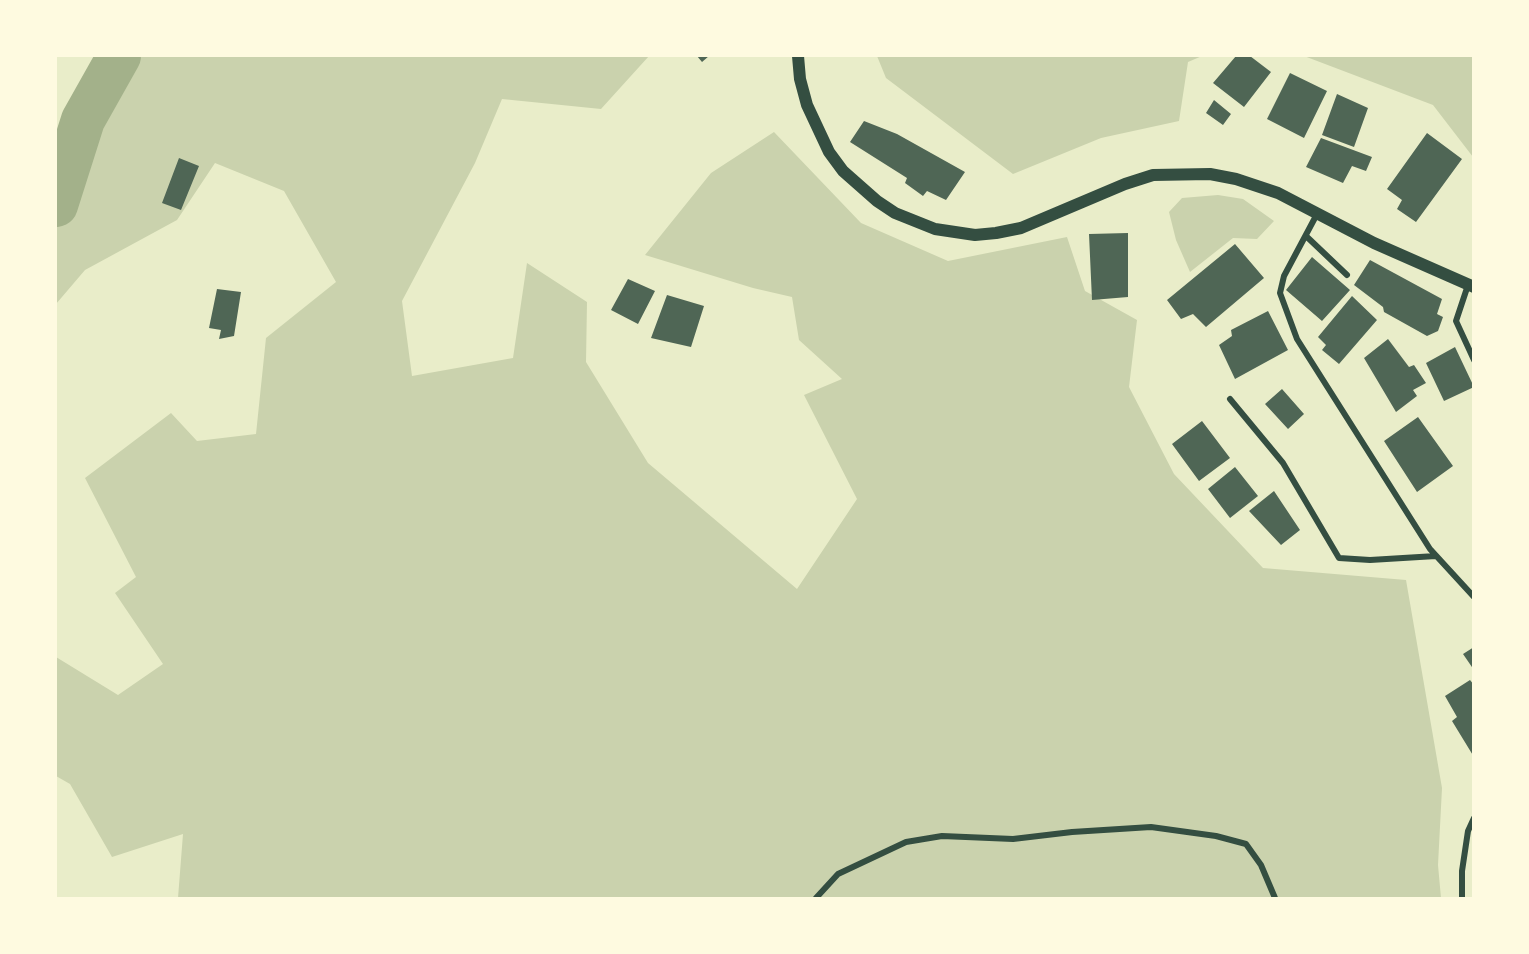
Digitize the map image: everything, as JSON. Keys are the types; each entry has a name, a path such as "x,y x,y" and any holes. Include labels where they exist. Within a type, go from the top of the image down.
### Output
{"main road":[{"path":"798,56 800,79 807,105 829,152 843,171 877,201 895,213 935,229 975,235 1021,228 1125,184 1153,175 1210,174 1256,185 1374,243 1471,286"}],"street":[{"path":"1317,213 1284,276 1280,293 1297,339 1436,556 1473,597"},
{"path":"1306,236 1347,275"},
{"path":"1471,286 1456,321 1473,360"},
{"path":"1230,399 1283,463 1339,558 1370,560 1436,556"},
{"path":"1462,898 1463,861 1468,831 1473,818"},
{"path":"816,898 838,874 906,842 942,836 1013,839 1072,831 1152,827 1216,836 1246,844 1261,866 1275,898"}],"green space":[{"path":"95,56 649,56 601,109 502,99 475,163 402,301 412,376 513,358 527,263 587,302 586,362 648,463 797,589 857,499 804,395 842,379 799,340 792,297 753,288 645,255 711,173 774,132 861,223 948,261 1067,237 1085,291 1137,320 1129,387 1174,474 1263,568 1406,580 1442,788 1438,865 1441,898 178,898 183,834 112,857 70,784 56,776 56,657 118,695 163,664 115,593 136,577 85,478 171,413 197,441 256,434 266,338 336,282 284,191 215,163 177,220 85,270 56,304 56,153"},
{"path":"877,56 1202,56 1188,62 1179,121 1101,138 1013,174 886,78"},
{"path":"1304,56 1473,56 1473,157 1433,105"},
{"path":"1218,195 1243,199 1274,221 1257,239 1233,238 1190,272 1176,240 1169,212 1182,198"}],"building":[{"path":"697,56 709,56 702,62"},
{"path":"1236,56 1250,56 1271,72 1244,107 1213,83"},
{"path":"1290,73 1327,91 1304,138 1267,119"},
{"path":"1337,94 1368,108 1354,147 1322,135"},
{"path":"1214,100 1231,114 1223,125 1206,113"},
{"path":"864,121 897,134 965,172 946,200 927,191 923,196 905,183 907,178 850,142"},
{"path":"1427,133 1462,159 1416,222 1397,209 1402,200 1387,189"},
{"path":"1321,138 1372,157 1366,171 1352,166 1343,183 1306,167"},
{"path":"179,158 199,166 181,210 162,203"},
{"path":"1128,233 1128,297 1092,300 1089,234"},
{"path":"1235,244 1264,278 1206,327 1193,314 1181,319 1167,300"},
{"path":"1312,257 1350,290 1322,321 1286,290"},
{"path":"1370,260 1442,299 1437,314 1443,317 1438,331 1427,336 1384,312 1383,307 1354,285"},
{"path":"628,279 655,291 638,324 611,310"},
{"path":"217,289 241,292 234,336 219,339 221,330 209,328"},
{"path":"667,295 704,306 691,347 651,338"},
{"path":"1352,296 1377,320 1339,364 1322,350 1326,345 1318,337"},
{"path":"1268,311 1288,350 1235,379 1219,345 1232,336 1231,330"},
{"path":"1388,339 1409,367 1414,365 1426,383 1413,390 1417,396 1396,412 1364,358"},
{"path":"1455,347 1474,387 1444,401 1426,363"},
{"path":"1282,389 1304,414 1288,429 1265,404"},
{"path":"1418,417 1453,466 1417,492 1384,441"},
{"path":"1202,421 1230,458 1199,481 1172,444"},
{"path":"1235,467 1258,496 1230,518 1208,489"},
{"path":"1274,491 1300,530 1281,545 1249,511"},
{"path":"1474,647 1474,670 1463,654"},
{"path":"1470,680 1474,685 1474,757 1452,721 1457,717 1445,696"}],"waterway":[{"path":"56,205 83,120 119,56"}]}
